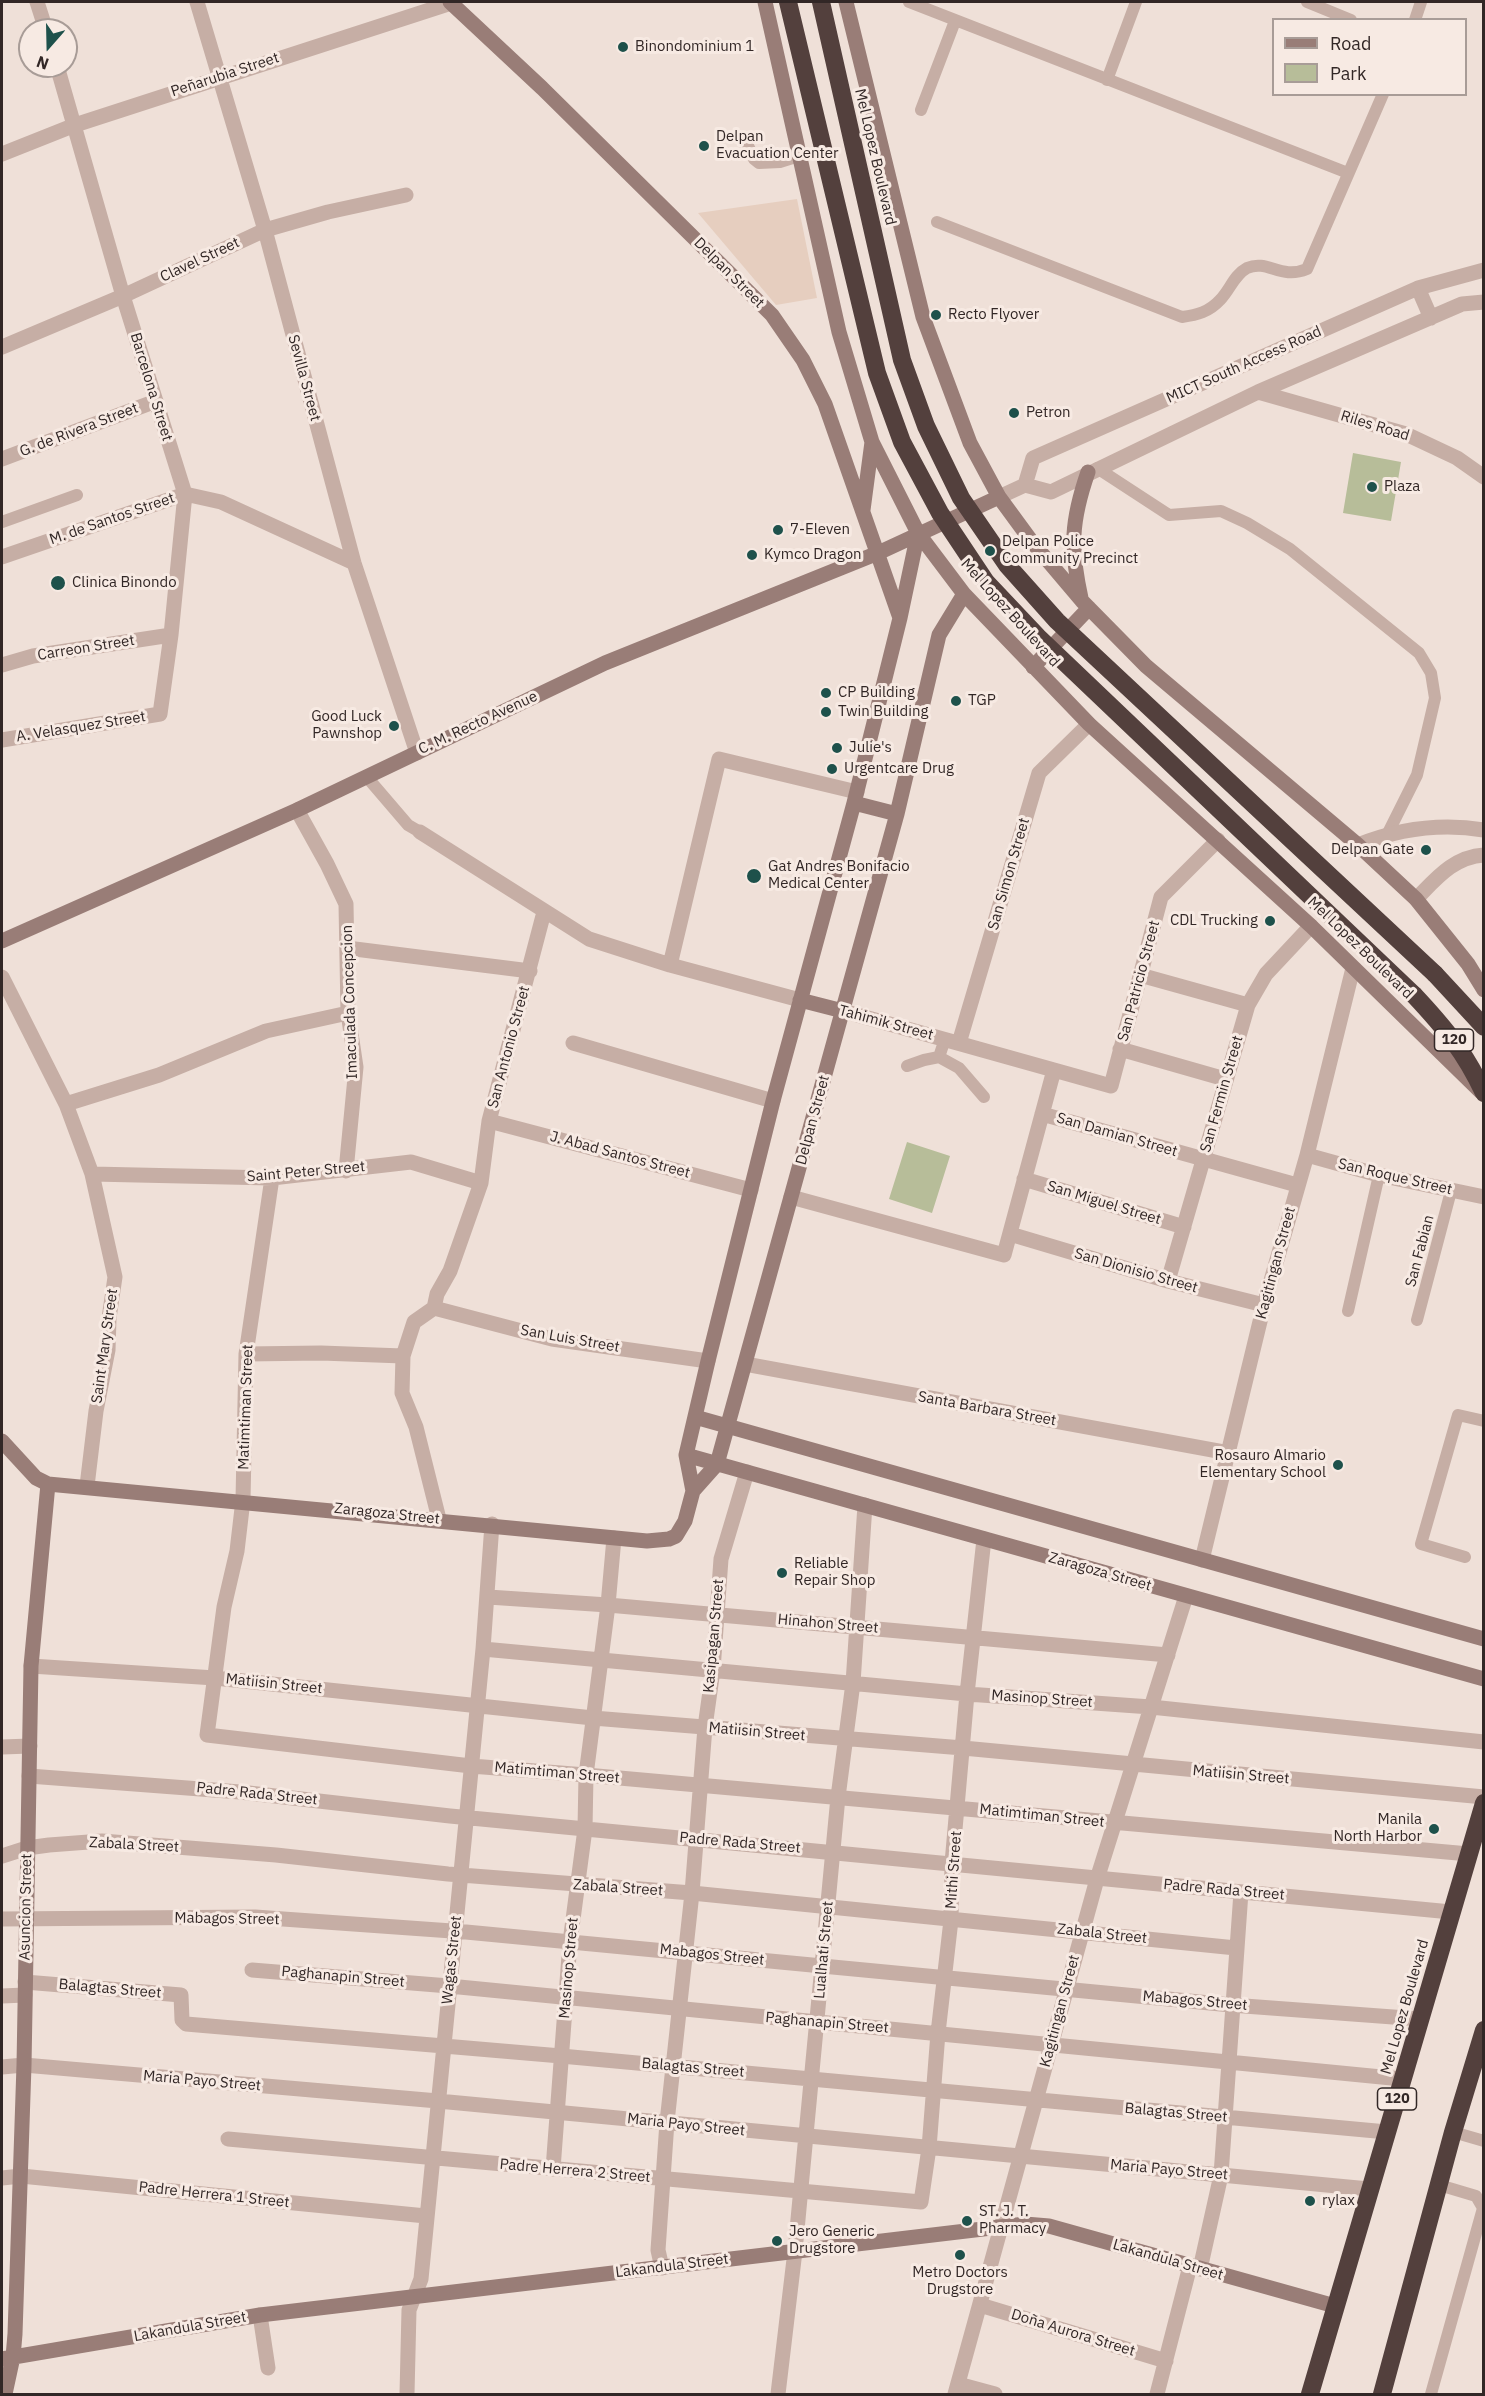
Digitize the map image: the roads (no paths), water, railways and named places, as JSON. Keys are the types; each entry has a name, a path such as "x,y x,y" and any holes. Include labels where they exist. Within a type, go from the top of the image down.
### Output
{"highway":[{"name":"Mel Lopez Boulevard","path":"788,2 877,373 902,442 940,513 986,582 1038,637 1414,995 1447,1030 1471,1065 1484,1094"},
{"name":"Mel Lopez Boulevard","path":"821,2 902,360 926,426 961,498 1007,565 1057,621 1435,974 1484,1027"},
{"name":"Mel Lopez Boulevard","path":"1310,2394 1484,1803"},
{"path":"1382,2394 1453,2132 1484,2030"}],"street":[{"path":"37,2 42,18"},
{"name":"Sevilla Street","path":"197,2 221,76 265,231 354,564 417,753"},
{"name":"Peñarubia Street","path":"2,154 75,125 450,2"},
{"name":"Delpan Street","path":"450,2 542,88 772,315 803,360 825,404 900,618"},
{"name":"Mel Lopez Boulevard","path":"765,2 838,332 872,442 918,533 964,594 1089,724 1311,926 1484,1094"},
{"name":"Mel Lopez Boulevard","path":"846,2 922,317 970,444 999,497 1032,542 1086,605 1146,666 1358,845 1416,899 1468,964 1484,990"},
{"name":"Barcelona Street","path":"61,78 123,296 185,494 171,635 160,714"},
{"name":"Clavel Street","path":"2,347 123,296 265,231 328,212 406,195"},
{"name":"MICT South Access Road","path":"1484,270 1418,288 1033,458 1025,484 1051,492 1092,470 1258,392 1462,304 1484,302"},
{"path":"1418,288 1431,318"},
{"name":"Riles Road","path":"1258,392 1406,434 1457,459 1484,477"},
{"name":"G. de Rivera Street","path":"2,459 156,401"},
{"path":"863,515 872,442"},
{"path":"1033,667 1086,605 1074,562 1074,539 1081,494 1092,470"},
{"path":"999,497 1025,484"},
{"name":"M. de Santos Street","path":"2,557 185,494 221,502 354,564"},
{"name":"C. M. Recto Avenue","path":"2,941 297,810 605,663 878,552 999,497"},
{"path":"918,533 900,618 855,798 773,1101 695,1417 1484,1639"},
{"name":"Delpan Street","path":"728,1426 897,814 939,635 964,594"},
{"name":"Carreon Street","path":"2,664 33,656 171,635"},
{"name":"A. Velasquez Street","path":"2,740 160,714"},
{"name":"San Simon Street","path":"952,1041 1039,772 1089,724"},
{"path":"670,965 719,759 855,798 897,814"},
{"name":"Imaculada Concepcion","path":"297,810 344,900 348,1013 356,1067 346,1171"},
{"path":"1358,845 1388,833 1460,826 1484,830"},
{"name":"Tahimik Street","path":"420,832 589,939 670,965 1054,1070"},
{"name":"San Patricio Street","path":"1054,1070 1111,1086 1161,897 1218,840"},
{"path":"1416,899 1458,860 1484,855"},
{"name":"San Antonio Street","path":"434,1308 437,1294 450,1271 481,1184 489,1120 544,912"},
{"name":"San Fermin Street","path":"1168,1281 1248,1005 1266,974 1311,926"},
{"path":"347,948 530,971"},
{"name":"Kagitingan Street","path":"1202,1560 1264,1305 1307,1155 1353,968"},
{"path":"1140,975 1248,1005"},
{"name":"Saint Mary Street","path":"2,977 66,1104 92,1174 115,1277 109,1318 108,1350 96,1411 87,1486"},
{"path":"66,1104 159,1075 266,1031 348,1013"},
{"path":"573,1043 773,1101"},
{"path":"1120,1050 1225,1079"},
{"path":"791,1197 1004,1255 1054,1070"},
{"name":"San Damian Street","path":"1041,1114 1297,1185"},
{"name":"J. Abad Santos Street","path":"489,1120 751,1190"},
{"name":"San Roque Street","path":"1307,1155 1379,1175 1484,1197"},
{"name":"Saint Peter Street","path":"92,1174 272,1178 411,1162 481,1184"},
{"name":"Matimtiman Street","path":"272,1178 246,1354 243,1500 237,1551 224,1607 207,1735 471,1766 1468,1854"},
{"name":"San Miguel Street","path":"1024,1179 1184,1227"},
{"name":"San Dionisio Street","path":"1010,1234 1168,1281 1264,1305"},
{"path":"434,1308 414,1322 403,1356 402,1393 416,1427 439,1520"},
{"name":"San Luis Street","path":"434,1308 552,1339 708,1361"},
{"path":"246,1354 403,1356"},
{"name":"Santa Barbara Street","path":"745,1364 1228,1453"},
{"name":"Zaragoza Street","path":"48,1484 243,1500 661,1541 676,1536 685,1521 693,1491 686,1455 695,1417"},
{"name":"Zaragoza Street","path":"693,1491 717,1464 728,1426"},
{"path":"2,1441 36,1478 48,1484"},
{"name":"Zaragoza Street","path":"686,1455 1484,1679"},
{"name":"Kasipagan Street","path":"662,2268 658,2250 667,2122 675,2067 684,1952 692,1893 721,1559 747,1472"},
{"name":"Asuncion Street","path":"5,2394 21,2175 31,1666 48,1484"},
{"name":"Lualhati Street","path":"778,2394 807,2137 838,1797 853,1683 865,1505"},
{"name":"Wagas Street","path":"407,2394 409,2310 421,2279 478,1706 492,1524"},
{"name":"Masinop Street","path":"553,2169 570,1942 585,1829 586,1775 609,1605 614,1538"},
{"name":"Mithi Street","path":"921,2202 929,2148 938,2033 951,1920 952,1863 984,1539"},
{"name":"Kagitingan Street","path":"957,2389 1097,1879 1186,1596"},
{"name":"Hinahon Street","path":"488,1597 716,1614 1167,1655"},
{"name":"Masinop Street","path":"483,1649 967,1694 1151,1707 1484,1742"},
{"name":"Matiisin Street","path":"31,1666 214,1678 593,1718 963,1748 1132,1766 1484,1797"},
{"path":"2,1747 30,1746"},
{"name":"Padre Rada Street","path":"29,1776 240,1792 585,1829 1451,1912"},
{"name":"Zabala Street","path":"2,1856 27,1848 102,1841 276,1855 577,1885 692,1893 1236,1948"},
{"path":"1157,2394 1221,2175 1241,1892"},
{"name":"Mabagos Street","path":"2,1919 255,1917 455,1931 884,1970 944,1978 1232,2005 1420,2019"},
{"name":"Paghanapin Street","path":"252,1970 450,1986 1402,2079"},
{"name":"Balagtas Street","path":"2,1996 25,1989 181,1995 182,2020 186,2024 1387,2132"},
{"name":"Maria Payo Street","path":"2,2067 24,2065 438,2101 1369,2189"},
{"name":"Padre Herrera 2 Street","path":"228,2139 921,2202"},
{"name":"Padre Herrera 1 Street","path":"2,2178 21,2175 426,2216"},
{"name":"Lakandula Street","path":"7,2358 260,2315 1025,2224 1049,2226 1335,2306"},
{"name":"Doña Aurora Street","path":"980,2305 1166,2361"},
{"path":"260,2315 268,2368"},
{"path":"957,2389 995,2394"}],"lane":[{"path":"909,2 1348,173"},
{"path":"1107,80 1136,2"},
{"path":"1307,2 1346,18"},
{"path":"1415,18 1421,2"},
{"path":"921,110 955,21"},
{"path":"937,222 1182,317 1203,314 1220,301 1239,274 1256,265 1294,274 1306,269 1382,96"},
{"path":"746,139 754,159 759,163 780,162 799,156"},
{"path":"1092,470 1169,515 1221,511 1247,523 1290,549 1419,652 1431,673 1435,698 1417,775 1388,833"},
{"path":"2,522 77,495"},
{"name":"Tahimik Street","path":"366,776 408,825 420,832"},
{"path":"939,1058 952,1041"},
{"path":"907,1066 939,1058 959,1068 984,1097"},
{"path":"1347,1311 1379,1175"},
{"name":"San Fabian","path":"1417,1320 1451,1191"},
{"path":"1465,1557 1421,1544 1458,1415 1484,1422"},
{"path":"1453,2132 1484,2141"},
{"path":"1431,2394 1484,2208 1476,2196 1439,2185"}],"place":[{"name":"Binondominium 1","path":"623,47"},
{"name":"Delpan Evacuation Center","path":"704,146"},
{"name":"Recto Flyover","path":"936,315"},
{"name":"Petron","path":"1014,413"},
{"name":"Plaza","path":"1372,487"},
{"name":"7-Eleven","path":"778,530"},
{"name":"Delpan Police Community Precinct","path":"990,551"},
{"name":"Kymco Dragon","path":"752,555"},
{"name":"Clinica Binondo","path":"58,583"},
{"name":"CP Building","path":"826,693"},
{"name":"TGP","path":"956,701"},
{"name":"Twin Building","path":"826,712"},
{"name":"Good Luck Pawnshop","path":"394,726"},
{"name":"Julie's","path":"837,748"},
{"name":"Urgentcare Drug","path":"832,769"},
{"name":"Delpan Gate","path":"1426,850"},
{"name":"Gat Andres Bonifacio Medical Center","path":"754,876"},
{"name":"CDL Trucking","path":"1270,921"},
{"name":"Rosauro Almario Elementary School","path":"1338,1465"},
{"name":"Reliable Repair Shop","path":"782,1573"},
{"name":"Manila North Harbor","path":"1434,1829"},
{"name":"rylax","path":"1310,2201"},
{"name":"ST. J. T. Pharmacy","path":"967,2221"},
{"name":"Jero Generic Drugstore","path":"777,2241"},
{"name":"Metro Doctors Drugstore","path":"960,2255"}]}
